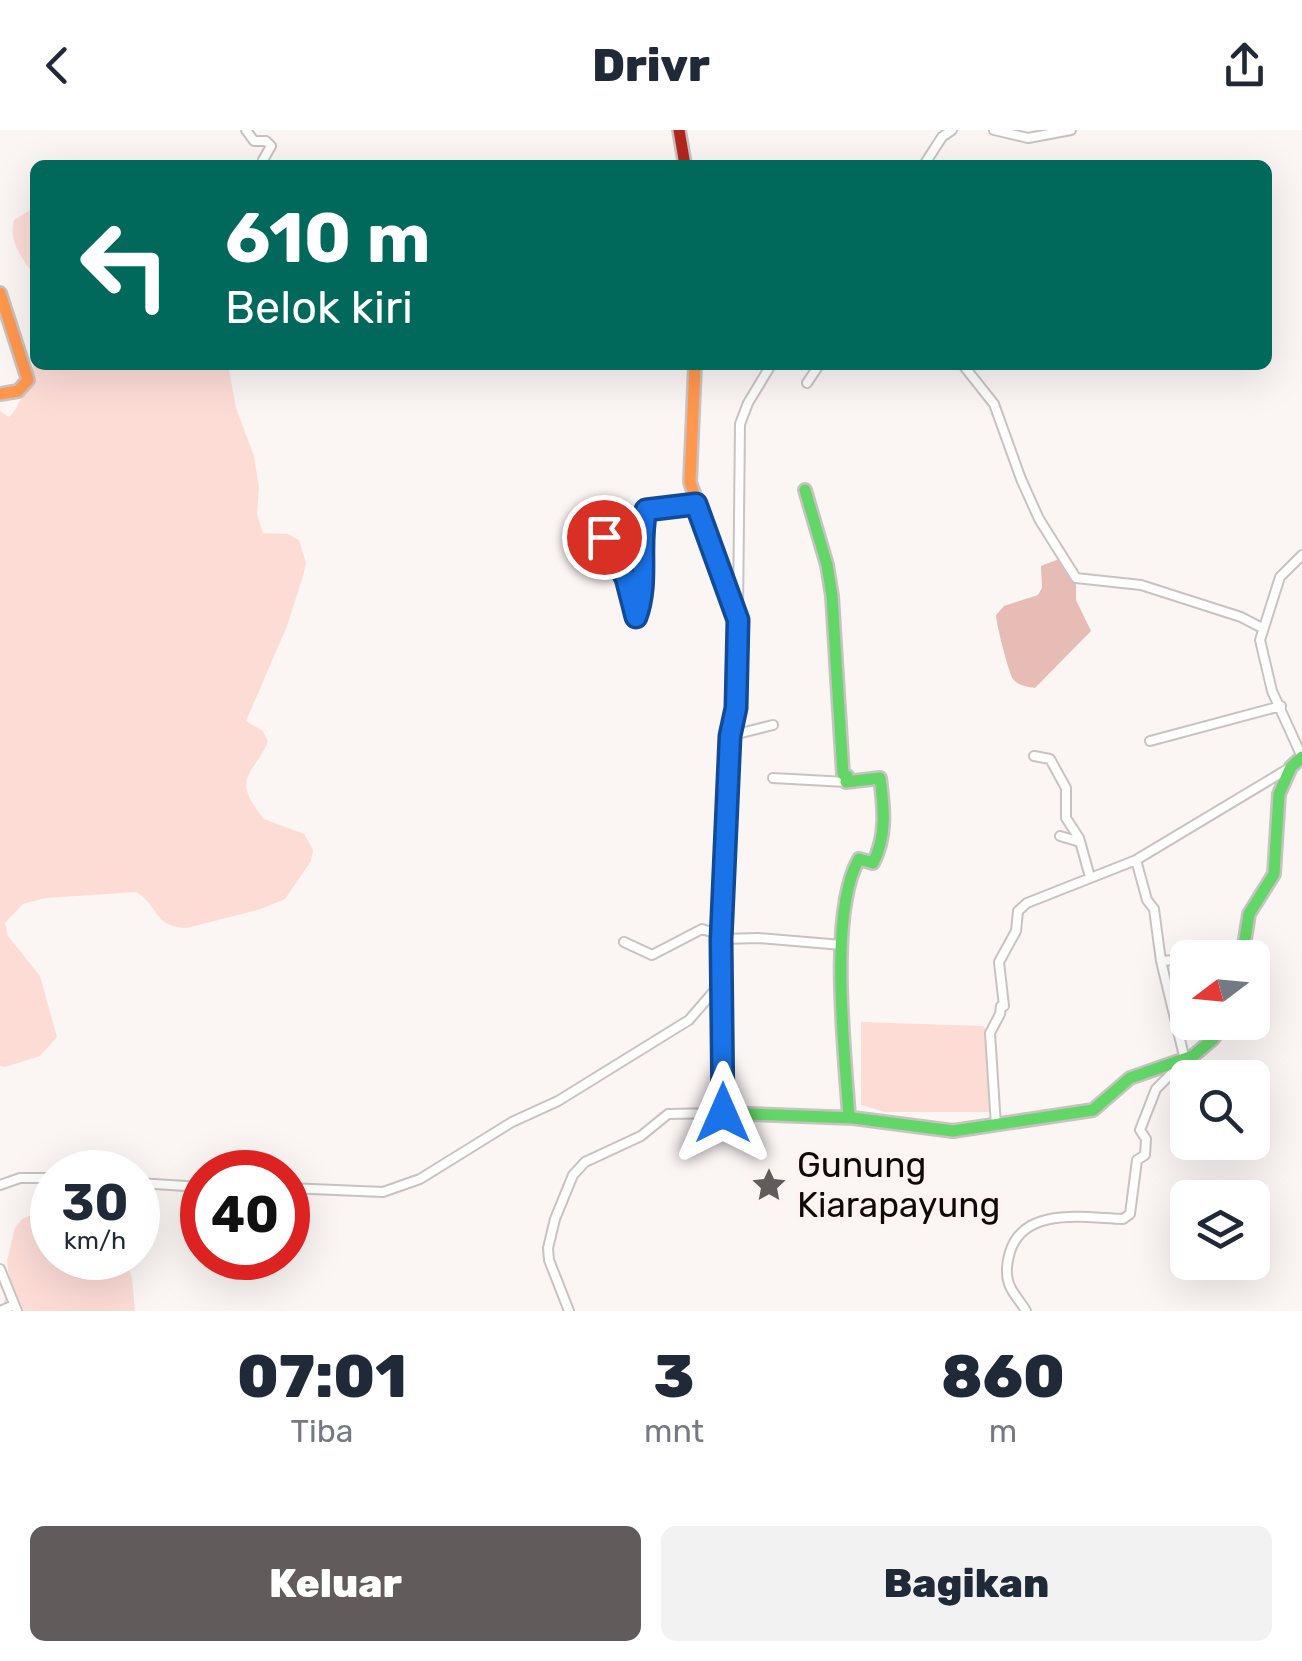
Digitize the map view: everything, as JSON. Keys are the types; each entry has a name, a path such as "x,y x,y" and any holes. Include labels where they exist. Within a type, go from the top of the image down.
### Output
{"street":[{"path":"246,130 254,141 266,141 271,146 263,160"},
{"path":"680,130 684,160"},
{"path":"927,160 952,130"},
{"path":"994,130 1028,138 1071,130"},
{"path":"0,293 28,376 23,388 0,394"},
{"path":"695,370 689,472 696,504 738,620"},
{"path":"723,1113 721,937 730,736 736,708 740,424 768,370"},
{"path":"807,383 816,370"},
{"path":"967,370 994,404 1020,479 1039,519 1076,578 1141,585 1241,617 1262,628"},
{"path":"805,490 827,564 832,596 846,782"},
{"path":"606,506 604,537 626,578 636,617 645,578 641,542 646,510 696,504"},
{"path":"996,1126 990,1034 1004,1006 999,962 1016,931 1018,911 1027,902 1136,860 1222,812 1302,757 1272,691 1261,655 1262,628 1280,577 1302,555"},
{"path":"1150,741 1281,706"},
{"path":"730,736 774,725"},
{"path":"1034,756 1050,758 1062,777 1066,818 1080,842 1090,877"},
{"path":"1245,940 1249,914 1274,874 1278,803 1291,767"},
{"path":"773,778 846,782 874,782 880,778 884,820 881,854 872,863 859,859 850,866 842,945 848,1117"},
{"path":"1060,836 1080,842"},
{"path":"1136,860 1143,889 1154,909 1161,960 1185,1060 1213,1040"},
{"path":"624,942 652,955 702,930 721,937 842,945"},
{"path":"1161,960 1170,960"},
{"path":"310,1189 383,1192 420,1179 512,1122 558,1101 689,1020 722,980"},
{"path":"570,1311 549,1260 548,1248 555,1218 573,1175 585,1162 641,1136 668,1114 848,1117 944,1131 996,1126 1096,1110 1130,1078 1170,1065"},
{"path":"1026,1311 1009,1282 1007,1262 1014,1240 1033,1223 1070,1218 1123,1219 1130,1214 1137,1160 1145,1156 1146,1139 1140,1130 1152,1098 1170,1073"},
{"path":"0,1185 30,1179"},
{"path":"0,1269 16,1308 0,1311"}],"shaded area":[{"path":"30,210 30,269 17,249 14,220"},
{"path":"33,370 229,370 236,408 254,456 259,488 257,514 263,533 288,534 299,540 306,563 287,626 246,721 263,731 268,742 246,786 264,819 304,834 313,850 311,861 285,899 187,928 162,920 136,892 46,898 23,904 5,923 8,936 40,976 57,1037 40,1056 5,1067 0,1066 0,411 9,417 32,386"},
{"path":"1059,559 1076,579 1076,600 1091,631 1035,688 1023,686 1011,675 996,615 1004,606 1038,595 1042,588 1041,566"},
{"path":"861,1022 983,1026 991,1112 885,1112 861,1105"},
{"path":"30,1216 30,1280 132,1280 135,1311 0,1311 10,1286 7,1261 15,1228"}],"traffic: fast":[{"path":"805,490 832,596 843,774 847,776 846,782 880,778 883,800 877,853 873,863 859,859 844,913 841,984 849,1117"},
{"path":"1245,940 1249,914 1274,874 1279,794 1291,767 1302,757"},
{"path":"722,1037 723,1113 853,1118 953,1131 1093,1110 1130,1078 1193,1056 1212,1040"}],"traffic: slow":[{"path":"0,293 28,380 18,391 0,394"},
{"path":"695,370 690,482 738,620 721,935 722,1037"}],"traffic: jam":[{"path":"679,130 684,160"}],"place":[{"name":"Gunung Kiarapayung","path":"769,1185"}],"route":[{"path":"604,537 626,578 636,617 645,578 641,542 646,510 696,504 738,620 720,969 723,1113"}]}
